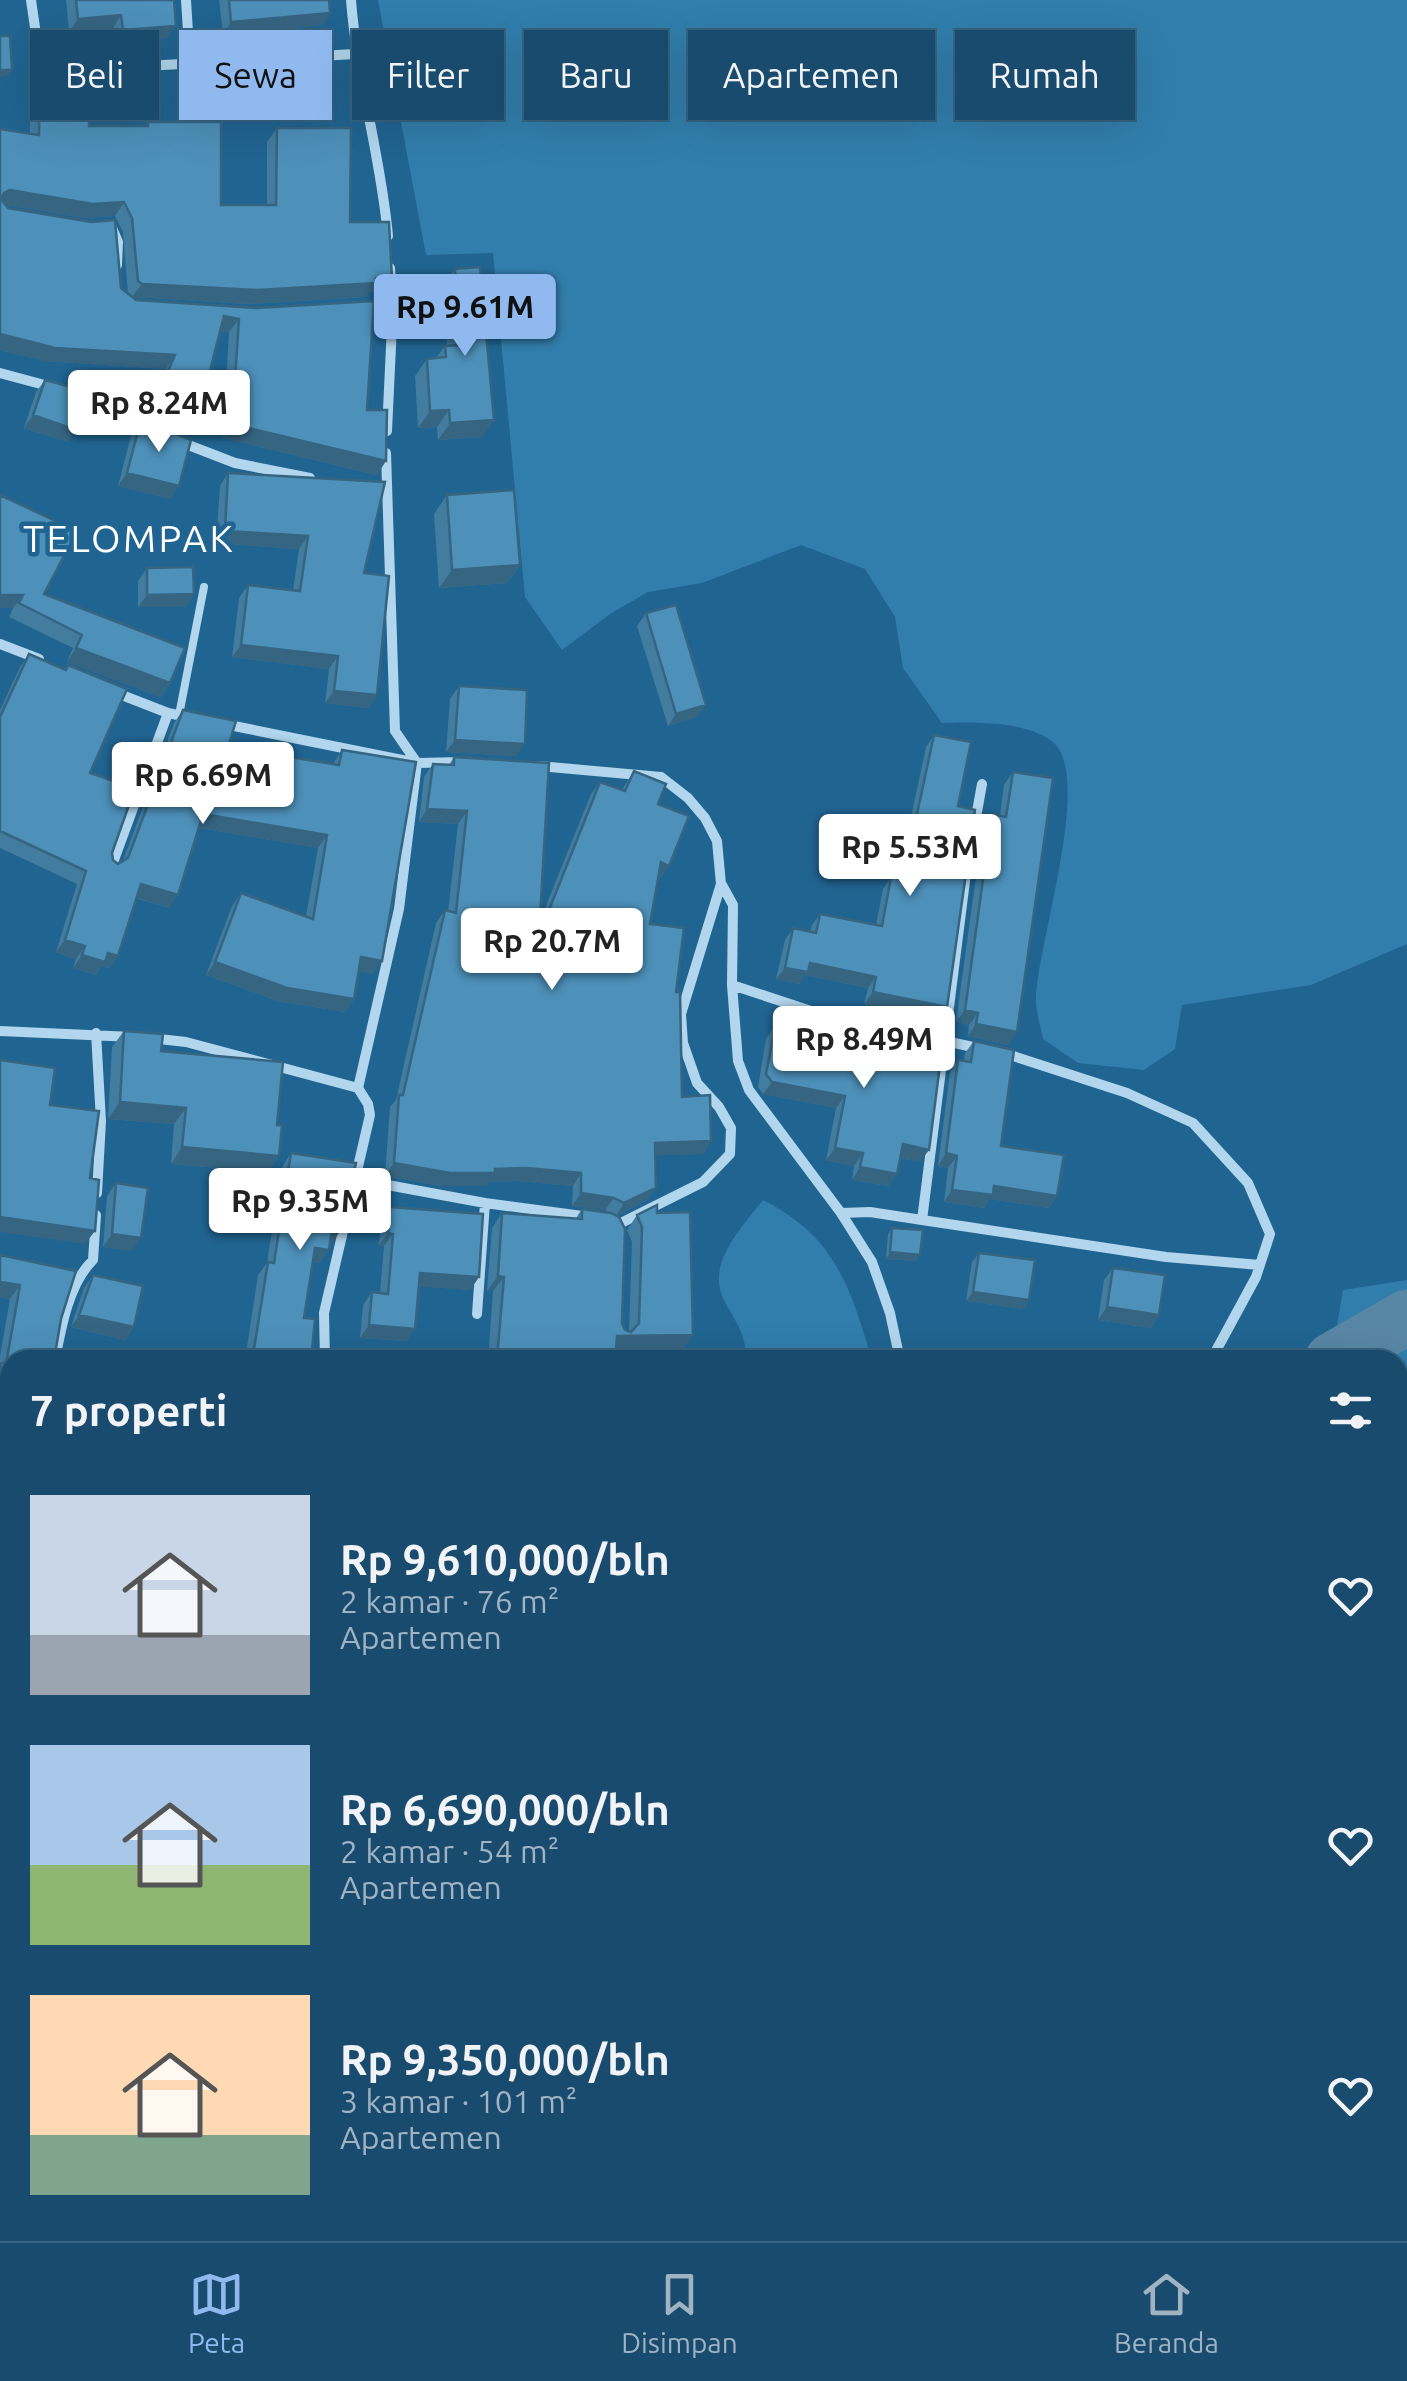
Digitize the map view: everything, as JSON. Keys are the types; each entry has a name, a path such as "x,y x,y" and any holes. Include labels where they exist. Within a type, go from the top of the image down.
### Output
{"street":[{"path":"30,0 40,55 58,72 179,65"},
{"path":"186,0 188,30"},
{"path":"351,0 354,30"},
{"path":"358,1088 399,908 417,763 396,731 385,485 393,304 379,171 369,120"},
{"path":"97,226 111,224 118,242 117,285"},
{"path":"374,305 393,304"},
{"path":"0,373 87,396 142,427 235,463 288,476 327,480"},
{"path":"366,484 385,485"},
{"path":"0,644 50,665"},
{"path":"100,686 197,719"},
{"path":"112,868 173,714"},
{"path":"216,722 417,763 480,763"},
{"path":"533,766 661,777 688,798 705,818 717,841 722,884 733,905 732,984 738,1062 749,1090 841,1213 872,1262 898,1350"},
{"path":"922,1220 962,906 982,784"},
{"path":"354,1179 485,1203 604,1219 618,1229 703,1182 730,1154 731,1128 719,1107 697,1083 683,1043 681,1014 722,884"},
{"path":"732,984 817,1012 1006,1053 1127,1093 1193,1124 1248,1183 1270,1234 1260,1265 1216,1350"},
{"path":"0,1031 96,1033 186,1042 358,1088 370,1115 324,1313 325,1350"},
{"path":"57,1350 82,1270 94,1260 101,1160 96,1033"},
{"path":"476,1314 485,1203"},
{"path":"841,1213 870,1212 1166,1257 1260,1265"}],"lane":[{"path":"173,714 204,587"}],"shaded area":[{"path":"378,0 1407,0 1407,944 1311,985 1182,1005 1175,1049 1144,1070 1078,1063 1043,1039 1036,1001 1065,827 1068,791 1064,763 1054,743 1030,730 1000,724 942,723 903,668 895,617 865,569 801,545 702,583 648,592 610,614 562,650 525,597 493,253 426,255 401,120 504,120 504,30 384,30"},
{"path":"763,1200 808,1230 837,1266 869,1350 745,1350 743,1336 719,1286 723,1259"},
{"path":"1407,1280 1407,1350 1333,1350 1343,1290"}],"building":[{"path":"76,0 174,0 176,26 123,30 121,15 78,19"},
{"path":"229,0 329,0 330,13 231,22"},
{"path":"0,36 10,36 12,70 0,70"},
{"path":"39,120 89,120 89,126 221,122 221,205 276,205 277,128 351,128 350,222 389,222 392,279 376,278 376,283 258,290 142,284 138,281 132,218 124,202 93,204 10,190 1,199 8,208 91,222 115,220 121,288 136,300 257,308 374,301 367,410 387,410 386,461 232,424 239,319 224,316 197,421 154,404 175,355 55,348 0,334 0,129 39,135"},
{"path":"480,267 494,420 450,423 449,410 430,411 427,359 446,357 445,346 460,345 455,269"},
{"path":"45,380 90,392 76,430 33,415"},
{"path":"140,423 191,440 179,486 127,473"},
{"path":"228,473 385,482 364,573 389,576 377,695 334,691 338,656 241,645 248,585 300,591 308,536 225,531"},
{"path":"514,490 520,565 452,570 447,495"},
{"path":"0,495 77,531 44,594 185,648 170,683 76,648 82,635 19,603 23,595 0,595"},
{"path":"193,567 194,594 147,595 147,568"},
{"path":"676,605 706,705 676,714 646,613"},
{"path":"29,654 127,689 90,773 135,788 112,853 118,864 128,858 183,710 236,721 228,747 339,765 342,750 416,762 382,961 361,957 354,999 287,988 215,962 241,893 313,919 327,835 203,814 178,895 141,884 118,956 108,953 105,962 82,955 85,946 65,940 86,871 0,831 0,717"},
{"path":"459,686 527,690 525,744 455,740"},
{"path":"934,735 971,742 958,806 975,810 947,1007 873,992 876,977 810,963 808,972 785,968 793,928 816,933 820,914 882,926 891,877 903,879"},
{"path":"454,757 549,763 539,935 600,782 625,791 634,771 666,784 658,804 689,816 669,866 661,862 650,924 684,928 676,992 680,992 682,1097 710,1095 711,1141 655,1143 656,1188 624,1203 581,1193 581,1173 526,1168 450,1173 394,1163 399,1095 403,1095 445,910 456,913 467,811 427,809 433,764 454,765"},
{"path":"1013,772 1053,778 1017,1032 976,1024 978,1013 965,1010 992,814 1006,817"},
{"path":"775,1027 941,1057 929,1150 903,1144 897,1174 860,1167 863,1153 835,1148 845,1096 772,1082 766,1074"},
{"path":"124,1031 163,1034 161,1051 283,1062 277,1125 282,1125 279,1156 182,1147 186,1108 120,1102"},
{"path":"974,1041 1014,1050 1001,1146 1064,1155 1057,1196 994,1186 993,1195 952,1190 957,1156 946,1153 958,1060 971,1062"},
{"path":"0,1060 55,1068 50,1105 99,1111 90,1178 99,1180 95,1231 0,1217"},
{"path":"291,1153 356,1163 340,1231 332,1230 329,1250 315,1248 304,1318 315,1319 312,1350 254,1350 268,1262 274,1263"},
{"path":"116,1183 148,1188 141,1238 112,1234"},
{"path":"657,1205 657,1213 690,1212 693,1335 617,1336 616,1350 498,1350 504,1277 498,1276 502,1213 582,1219 582,1209 619,1217 625,1229 622,1323 631,1332 639,1323 642,1227 637,1215"},
{"path":"390,1207 483,1214 479,1277 420,1273 415,1329 369,1325 372,1292 388,1294 393,1234 388,1233"},
{"path":"892,1228 923,1230 920,1255 890,1252"},
{"path":"979,1253 1035,1260 1029,1300 973,1292"},
{"path":"0,1255 76,1271 56,1350 8,1350 20,1285 0,1282"},
{"path":"1113,1268 1165,1275 1159,1315 1107,1307"},
{"path":"93,1275 143,1286 134,1327 79,1315"}],"waterway":[{"path":"1349,1350 1407,1317"}],"district":[{"name":"TELOMPAK","path":"129,538"}]}
